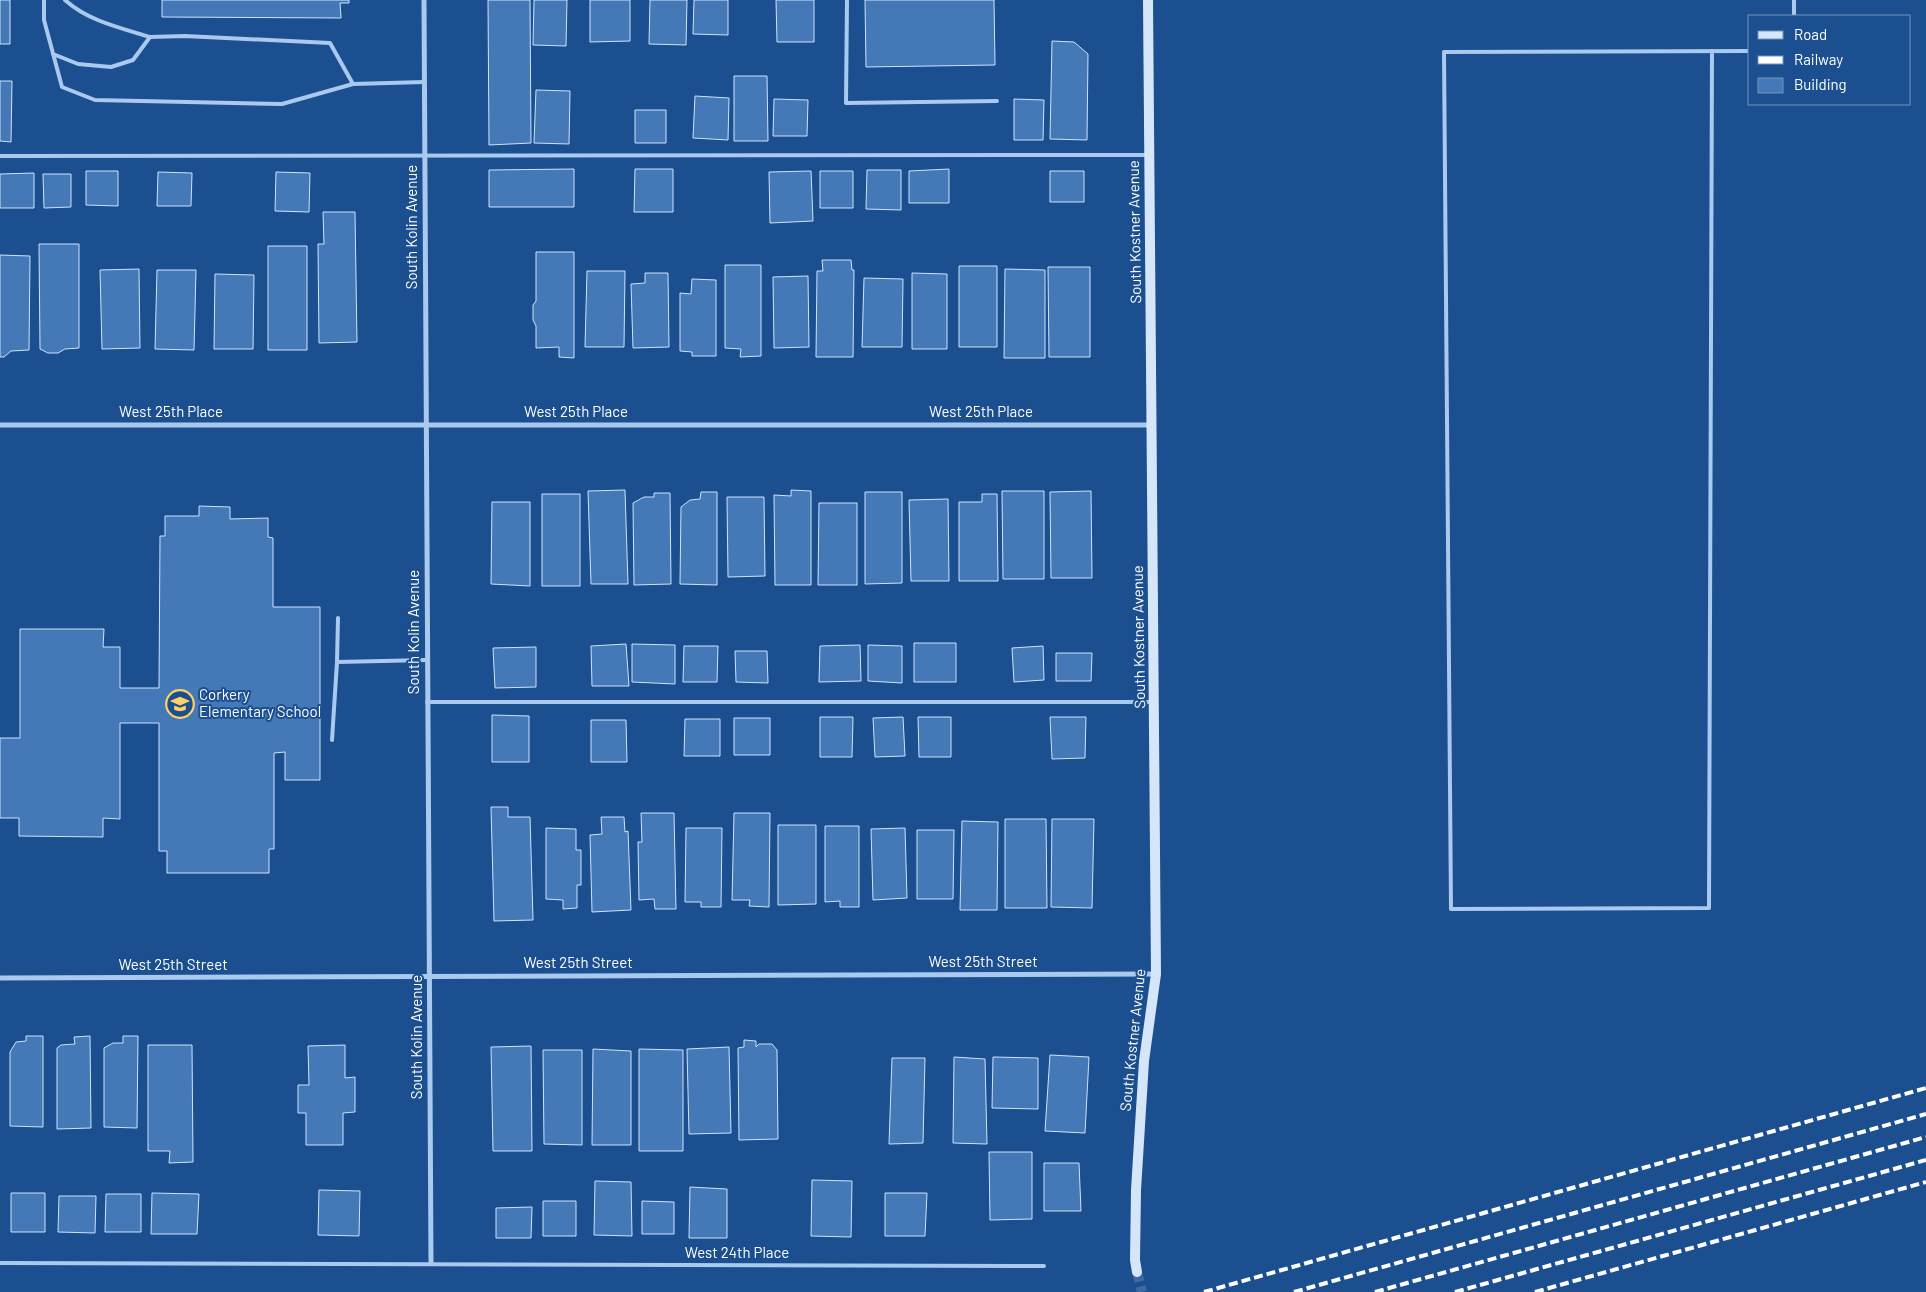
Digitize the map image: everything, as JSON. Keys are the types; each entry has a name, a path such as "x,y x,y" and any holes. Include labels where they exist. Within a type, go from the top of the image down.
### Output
{"street":[{"name":"South Kolin Avenue","path":"424,0 431,1263"},
{"name":"South Kostner Avenue","path":"1137,1272 1135,1260 1136,1190 1144,1061 1156,974 1148,0"},
{"name":"West 25th Place","path":"0,425 1152,425"},
{"name":"West 25th Street","path":"0,978 1156,974"}],"lane":[{"path":"44,0 44,20 62,87 95,100 282,104 353,84 424,82"},
{"path":"65,0 76,10 106,24 150,37 185,36 330,43 353,84"},
{"path":"847,0 846,103 997,102"},
{"path":"1794,0 1794,15"},
{"path":"53,54 78,64 111,67 132,60 150,37"},
{"path":"1712,51 1709,908 1451,909 1444,52 1712,51 1748,51"},
{"path":"0,156 1149,155"},
{"path":"332,740 338,618"},
{"path":"336,662 427,660"},
{"path":"427,702 1155,702"},
{"name":"West 24th Place","path":"0,1263 1044,1266"}],"building":[{"path":"0,0 10,0 10,44 0,44"},
{"path":"162,0 349,0 349,3 340,3 341,18 162,17"},
{"path":"488,0 530,0 531,143 489,145"},
{"path":"534,0 567,0 566,46 533,45"},
{"path":"590,0 630,0 630,41 590,42"},
{"path":"650,0 687,0 686,45 649,44"},
{"path":"694,0 728,0 728,35 693,34"},
{"path":"776,0 814,0 814,42 777,42"},
{"path":"865,0 994,0 995,65 866,67"},
{"path":"1052,41 1074,42 1088,54 1087,140 1050,139"},
{"path":"734,76 767,76 768,141 734,141"},
{"path":"0,81 12,81 11,142 0,141"},
{"path":"536,90 570,91 569,144 534,143"},
{"path":"695,96 729,98 728,140 693,138"},
{"path":"774,99 808,100 807,136 773,136"},
{"path":"1014,99 1044,100 1043,140 1014,140"},
{"path":"635,110 666,110 666,143 635,143"},
{"path":"574,169 574,207 489,207 489,170"},
{"path":"635,169 673,169 673,212 634,212"},
{"path":"949,169 949,203 909,203 909,171"},
{"path":"867,170 901,170 901,210 866,209"},
{"path":"86,171 118,171 118,206 86,205"},
{"path":"811,171 813,221 770,223 769,172"},
{"path":"820,171 853,171 853,208 820,208"},
{"path":"1050,171 1084,171 1084,202 1050,202"},
{"path":"158,172 192,173 191,206 157,206"},
{"path":"276,172 310,173 309,212 275,211"},
{"path":"34,173 34,208 0,208 0,174"},
{"path":"43,174 71,174 71,207 44,208"},
{"path":"323,212 355,212 357,342 319,343 318,244 324,244"},
{"path":"39,244 79,244 79,348 65,349 58,353 48,353 40,349"},
{"path":"268,246 307,246 307,350 268,350"},
{"path":"536,252 574,252 574,358 559,357 559,347 536,348 536,326 533,320 533,305 536,301"},
{"path":"0,255 30,256 29,350 11,351 4,357 0,357"},
{"path":"822,260 851,260 852,270 854,270 853,357 816,357 817,271 823,271"},
{"path":"725,265 761,265 761,356 740,357 741,349 725,348"},
{"path":"959,266 997,266 997,347 959,347"},
{"path":"1048,267 1090,267 1090,357 1049,357"},
{"path":"139,269 140,348 102,349 100,270"},
{"path":"1005,269 1045,270 1045,358 1004,358"},
{"path":"157,270 196,270 194,350 155,349"},
{"path":"587,271 625,271 624,347 585,347"},
{"path":"645,273 668,273 669,347 633,348 631,284 645,283"},
{"path":"912,273 947,274 947,349 912,349"},
{"path":"215,274 254,275 253,349 214,349"},
{"path":"808,276 809,347 774,348 773,277"},
{"path":"864,278 903,279 902,347 862,347"},
{"path":"692,279 716,280 716,356 692,356 692,352 680,351 680,293 691,294"},
{"path":"625,490 628,584 591,584 588,491"},
{"path":"791,490 811,491 811,585 775,585 774,495 791,496"},
{"path":"1002,491 1044,491 1044,579 1003,579"},
{"path":"1091,491 1092,578 1051,578 1050,492"},
{"path":"701,492 717,492 717,585 680,584 681,507 690,500 700,499"},
{"path":"865,492 902,492 902,583 865,584"},
{"path":"654,493 670,493 671,584 634,585 633,503 644,497 654,497"},
{"path":"542,494 580,494 580,586 542,586"},
{"path":"982,494 997,494 998,581 959,581 959,502 982,502"},
{"path":"727,497 764,497 765,576 728,577"},
{"path":"948,499 949,581 911,581 909,500"},
{"path":"492,502 530,502 530,586 491,584"},
{"path":"819,503 857,503 857,585 818,585"},
{"path":"199,506 230,507 230,519 268,518 268,537 273,538 273,607 320,607 320,780 285,780 285,752 274,753 274,849 269,849 269,873 167,873 167,851 159,851 159,723 120,723 120,819 103,818 103,837 19,836 19,818 0,818 0,738 20,738 20,629 104,629 103,647 120,647 120,688 159,688 160,536 165,536 165,516 199,516"},
{"path":"914,643 956,643 956,682 914,682"},
{"path":"626,644 629,686 592,686 591,646"},
{"path":"632,644 675,645 675,684 632,682"},
{"path":"860,645 861,681 819,682 820,646"},
{"path":"868,645 902,646 902,683 868,681"},
{"path":"684,646 718,646 717,682 683,682"},
{"path":"1043,646 1044,680 1014,682 1012,648"},
{"path":"536,647 536,687 495,688 493,648"},
{"path":"735,651 767,651 768,683 736,682"},
{"path":"1056,653 1092,653 1091,681 1056,681"},
{"path":"492,715 529,716 529,762 492,762"},
{"path":"820,717 853,717 852,757 820,757"},
{"path":"903,717 905,756 875,757 873,718"},
{"path":"918,717 951,717 951,757 919,757"},
{"path":"1050,717 1086,717 1085,758 1052,759"},
{"path":"734,718 770,718 770,755 734,755"},
{"path":"685,719 720,719 720,756 684,756"},
{"path":"591,720 626,720 627,762 591,762"},
{"path":"491,807 508,807 508,817 530,817 533,920 494,921"},
{"path":"641,813 674,813 676,909 655,909 654,899 639,900 638,842 642,842"},
{"path":"734,813 770,813 769,907 749,906 750,900 732,900"},
{"path":"601,817 624,817 625,832 628,831 631,910 592,912 590,835 602,834"},
{"path":"1005,819 1046,819 1047,908 1005,908"},
{"path":"1052,819 1094,819 1092,908 1051,907"},
{"path":"962,821 998,822 997,910 960,910"},
{"path":"778,825 816,825 816,904 778,905"},
{"path":"825,826 859,826 859,907 840,907 840,901 825,902"},
{"path":"546,828 576,829 576,850 581,850 581,885 577,885 577,908 563,909 563,900 546,899"},
{"path":"686,828 722,828 721,907 701,907 701,902 685,902"},
{"path":"905,828 907,898 873,900 871,829"},
{"path":"917,830 954,830 953,899 917,899"},
{"path":"26,1036 43,1036 43,1127 10,1126 10,1052 16,1042 26,1041"},
{"path":"90,1036 91,1128 57,1129 57,1048 61,1045 75,1044 74,1037"},
{"path":"123,1036 138,1036 137,1128 104,1127 104,1048 113,1043 123,1043"},
{"path":"744,1040 756,1041 756,1047 759,1044 772,1044 777,1050 778,1139 739,1140 738,1048 744,1047"},
{"path":"148,1045 192,1045 193,1162 169,1163 170,1151 148,1151"},
{"path":"345,1045 345,1078 355,1077 355,1112 343,1113 343,1145 306,1145 306,1113 298,1113 298,1085 309,1085 308,1046"},
{"path":"531,1046 532,1151 493,1151 491,1047"},
{"path":"729,1047 731,1133 689,1134 687,1049"},
{"path":"593,1049 631,1051 631,1145 592,1145"},
{"path":"639,1049 683,1050 683,1151 639,1151"},
{"path":"543,1050 582,1050 582,1145 544,1144"},
{"path":"1050,1055 1089,1057 1085,1133 1045,1131"},
{"path":"954,1057 985,1059 987,1144 953,1143"},
{"path":"993,1057 1038,1058 1038,1109 992,1108"},
{"path":"892,1058 925,1058 923,1143 889,1144"},
{"path":"989,1152 1032,1152 1032,1219 990,1220"},
{"path":"1044,1163 1079,1163 1081,1211 1044,1211"},
{"path":"812,1180 852,1181 851,1237 811,1236"},
{"path":"595,1181 631,1182 632,1236 594,1235"},
{"path":"690,1187 727,1189 727,1238 689,1238"},
{"path":"319,1190 360,1191 359,1236 318,1235"},
{"path":"11,1193 45,1193 45,1232 11,1232"},
{"path":"152,1193 199,1194 197,1234 151,1234"},
{"path":"885,1193 927,1193 925,1236 885,1236"},
{"path":"106,1194 141,1194 141,1232 105,1232"},
{"path":"59,1196 96,1196 95,1233 58,1232"},
{"path":"543,1201 576,1201 576,1236 543,1236"},
{"path":"642,1201 674,1202 674,1234 642,1234"},
{"path":"532,1207 531,1238 496,1238 496,1208"}],"tunnel":[{"path":"1137,1272 1142,1292"}],"railway":[{"path":"1204,1292 1926,1088"},
{"path":"1294,1292 1926,1114"},
{"path":"1375,1292 1926,1137"},
{"path":"1455,1292 1926,1160"},
{"path":"1535,1292 1926,1182"}],"place":[{"name":"Corkery Elementary School","path":"180,704"}]}
